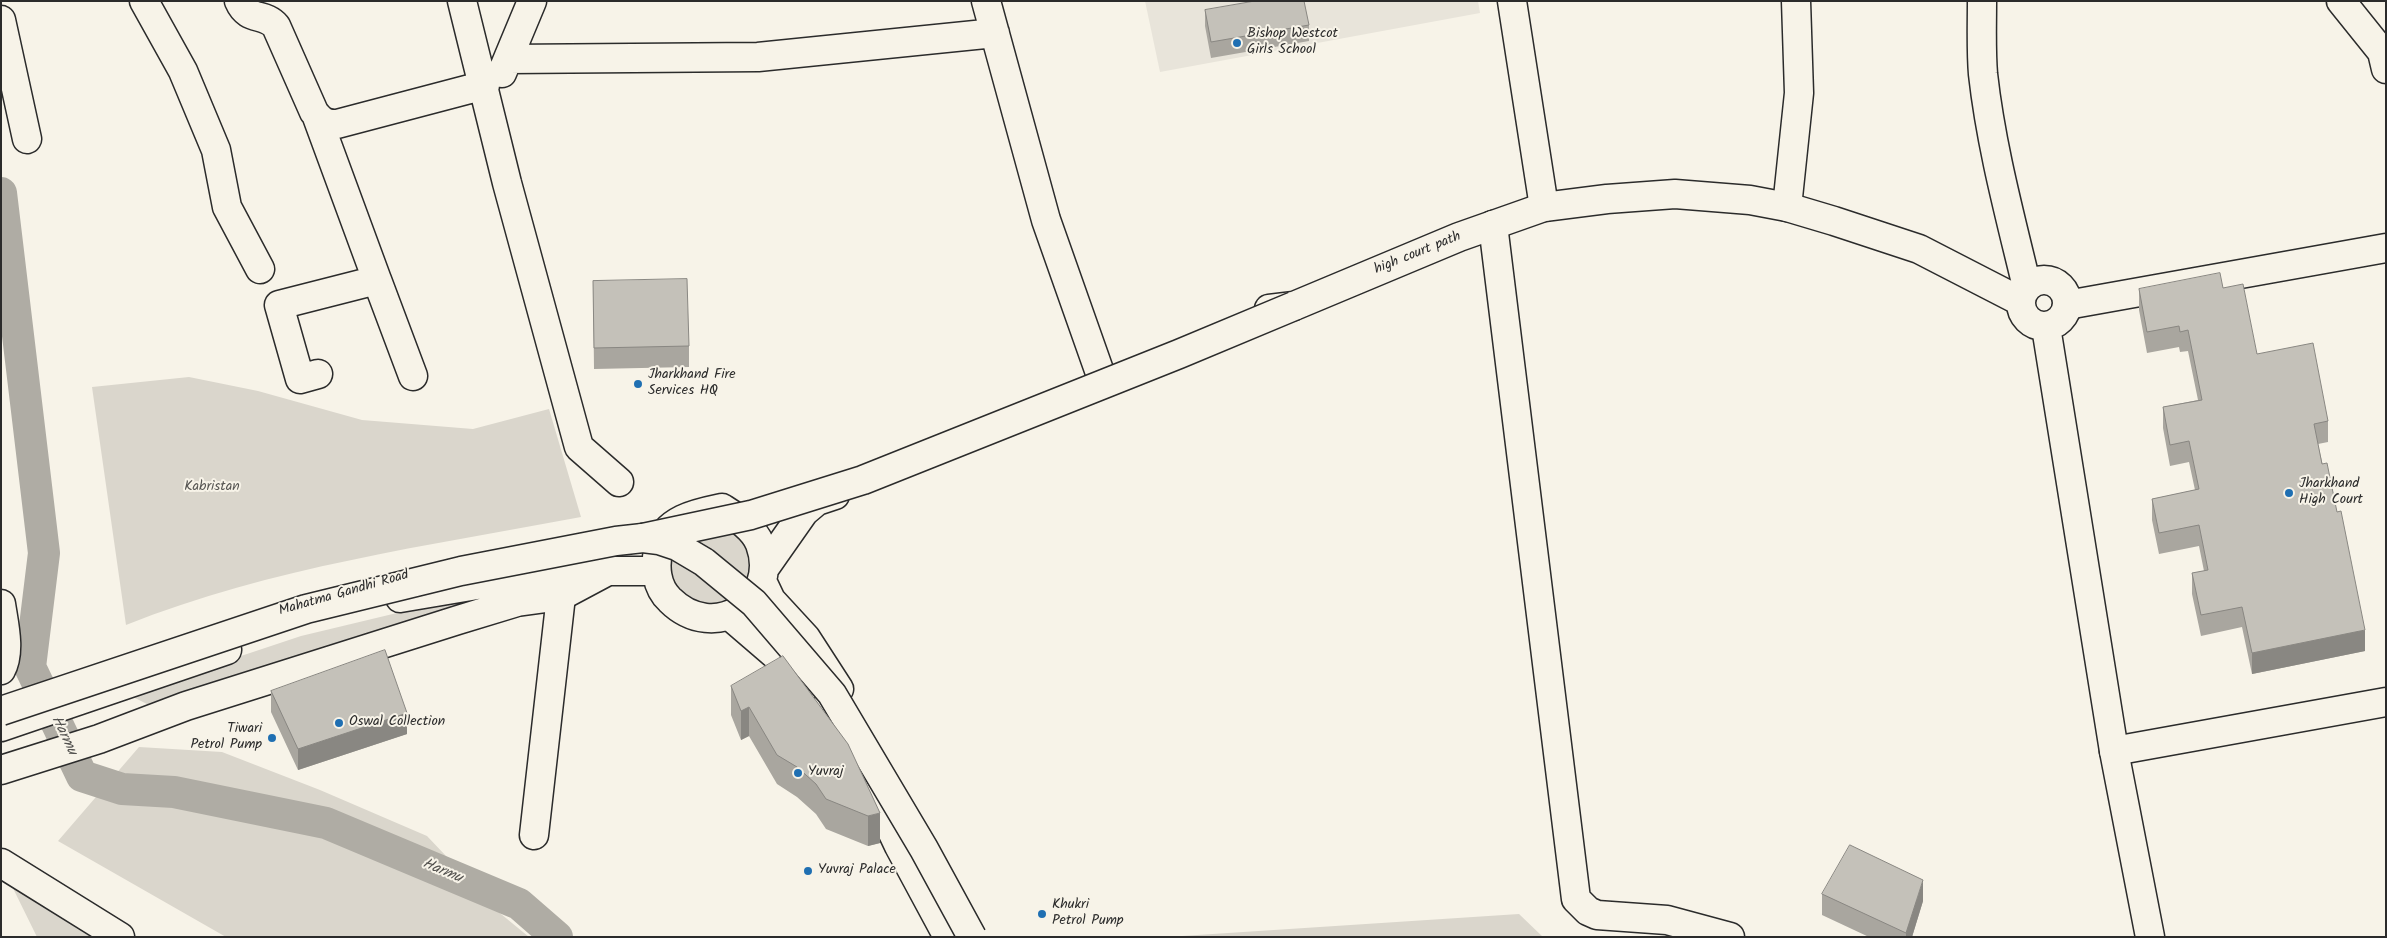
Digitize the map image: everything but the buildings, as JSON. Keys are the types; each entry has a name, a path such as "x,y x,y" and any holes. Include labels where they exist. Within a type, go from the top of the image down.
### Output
{"main road":[{"path":"144,1 183,71 216,150 227,207 260,269"},
{"path":"239,1 244,11 252,16 269,20 279,30 317,116 413,376"},
{"path":"462,1 487,93 508,183 579,447 619,482"},
{"path":"317,116 328,124 337,124 487,93 508,59 532,1"},
{"path":"986,1 1046,220 1100,373"},
{"path":"1512,1 1544,207"},
{"path":"1787,207 1799,93 1796,1"},
{"path":"1982,1 1983,65 1988,109 2024,294 2024,317 2030,322 2046,327 2060,320 2067,306 2063,290 2050,281 2042,280 2024,294"},
{"path":"2350,5 2382,52 2386,69"},
{"path":"1,20 27,139"},
{"path":"508,59 758,57 995,33"},
{"name":"high court path","path":"643,538 751,515 863,480 1179,354 1459,237 1544,207 1607,199 1676,194 1750,200 1787,207 1919,249 2024,294"},
{"path":"1493,225 1576,899 1588,911 1597,915 1667,920 1730,937"},
{"path":"2067,306 2386,248"},
{"path":"318,374 300,379 279,305 377,280"},
{"path":"1294,306 1261,333 890,475 817,501 804,512 763,575 750,602 730,616 706,619 682,612 664,594 656,571 659,545 673,524 696,513 753,504 799,492 869,467 1252,311 1294,306"},
{"path":"2046,327 2114,751 2150,937"},
{"path":"722,508 744,523 760,544 763,575 771,600 806,638 845,698 938,854 984,937"},
{"name":"Mahatma Gandhi Road","path":"1,727 114,678 295,608 416,574 648,529 696,513"},
{"path":"1,712 306,609 461,571 616,541 643,538 667,542 704,562 754,603 832,694 924,849 972,937"},
{"path":"1,720 221,643 335,608 434,586 501,574 622,556 650,556 678,565 734,603 782,650 814,688 847,734 882,794 959,937"},
{"path":"11,768 99,739 186,706 458,620 517,602 561,596 612,569"},
{"name":"Mahatma Gandhi Road","path":"1,707 114,678 304,622 413,595 560,571 612,569 656,571"},
{"path":"534,835 561,596"},
{"path":"1,604 6,648 4,665 1,670"},
{"path":"730,616 787,665 861,766 899,846 948,937"},
{"path":"2114,751 2386,702"},
{"path":"1,863 120,937"}],"shaded area":[{"name":"Bishop Westcot Girls School","path":"1145,1 1478,1 1480,13 1160,72"}],"green space":[{"name":"Kabristan","path":"189,377 258,391 362,420 473,429 549,409 581,517 350,560 293,573 181,605 126,625 92,387"},
{"path":"740,530 751,548 750,580 729,602 708,606 688,601 668,576 669,545"},
{"path":"472,595 485,601 153,707 133,697 235,658 301,636"},
{"path":"139,747 222,752 320,790 427,836 501,914 529,937 226,937 58,841"},
{"path":"4,870 108,937 37,937"},
{"path":"1519,914 1543,937 1181,937 1182,936"}],"waterway":[{"name":"Harmu","path":"1,193 44,553 30,667 82,776 122,789 174,792 326,823 519,904 557,937"}],"place":[{"name":"Bishop Westcot Girls School","path":"1237,43"},
{"name":"Jharkhand Fire Services HQ","path":"638,384"},
{"name":"Jharkhand High Court","path":"2289,493"},
{"name":"Oswal Collection","path":"339,723"},
{"name":"Tiwari Petrol Pump","path":"272,738"},
{"name":"Yuvraj","path":"798,773"},
{"name":"Yuvraj Palace","path":"808,871"},
{"name":"Khukri Petrol Pump","path":"1042,914"}]}
